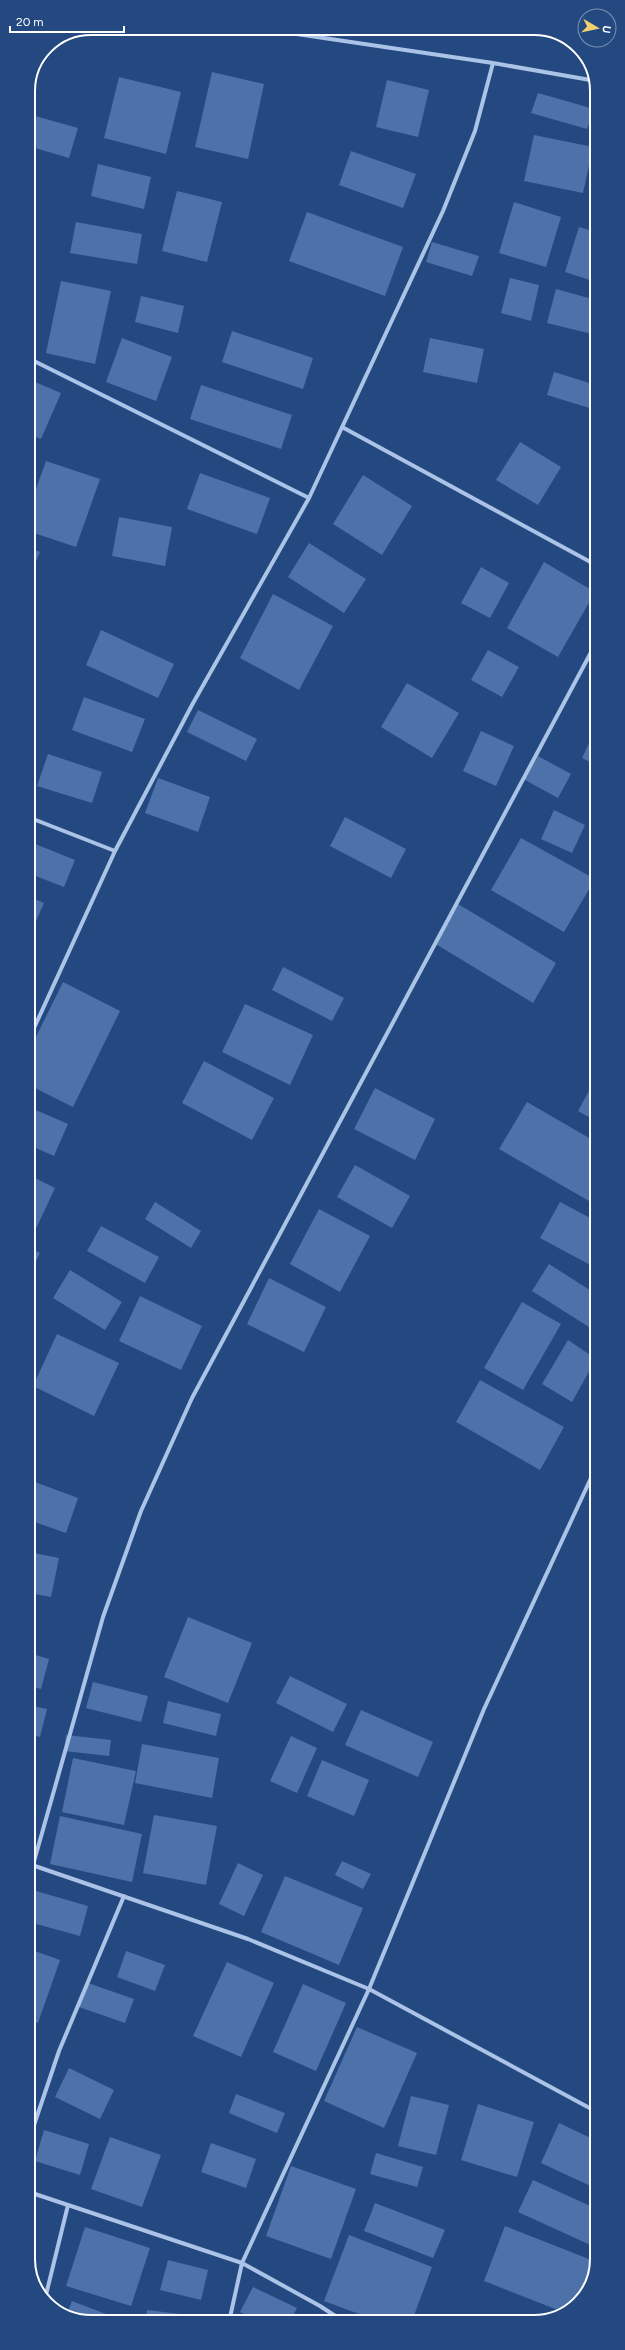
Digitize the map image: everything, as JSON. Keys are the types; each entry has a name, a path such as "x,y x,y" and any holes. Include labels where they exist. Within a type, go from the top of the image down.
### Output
{"street":[{"path":"303,35 493,63 589,80"},
{"path":"35,1024 115,851 192,705 309,498 443,211 475,131 493,63"},
{"path":"35,361 309,498"},
{"path":"342,427 590,562"},
{"path":"35,1850 103,1617 141,1511 192,1398 590,654"},
{"path":"35,820 115,851"},
{"path":"231,2315 242,2263 369,1989 484,1709 590,1478"},
{"path":"35,1865 248,1940 369,1989 590,2108"},
{"path":"35,2122 59,2052 124,1896"},
{"path":"35,2194 242,2263 334,2315"},
{"path":"47,2293 68,2205"}],"building":[{"path":"212,72 264,84 248,159 195,147"},
{"path":"119,77 181,92 166,154 104,138"},
{"path":"387,80 429,90 418,137 376,127"},
{"path":"538,93 590,108 590,120 587,129 531,113"},
{"path":"35,116 78,128 69,158 35,148"},
{"path":"534,135 590,146 590,161 583,193 524,181"},
{"path":"351,151 416,174 403,208 339,185"},
{"path":"98,164 151,177 144,209 91,196"},
{"path":"177,191 222,202 207,262 162,251"},
{"path":"514,202 561,217 546,267 499,253"},
{"path":"307,212 403,247 385,296 289,261"},
{"path":"76,222 142,234 137,264 70,253"},
{"path":"579,227 590,230 590,280 565,272"},
{"path":"432,242 479,256 472,276 426,262"},
{"path":"510,278 539,285 531,321 501,313"},
{"path":"61,281 111,291 95,364 46,353"},
{"path":"556,289 590,298 590,334 547,323"},
{"path":"141,296 184,306 178,333 135,322"},
{"path":"232,331 313,358 303,389 222,362"},
{"path":"122,338 172,357 156,401 106,382"},
{"path":"430,338 484,349 477,383 423,372"},
{"path":"554,372 590,383 590,408 547,395"},
{"path":"35,382 61,393 41,439 35,437"},
{"path":"201,385 292,415 281,449 190,419"},
{"path":"520,442 561,467 538,505 496,480"},
{"path":"46,461 100,479 76,547 35,533 35,492"},
{"path":"200,473 270,498 257,534 187,509"},
{"path":"363,475 412,506 382,555 333,524"},
{"path":"119,517 172,527 165,566 112,556"},
{"path":"309,543 366,579 344,613 288,577"},
{"path":"35,550 40,552 35,564"},
{"path":"544,562 590,589 590,601 558,657 507,628"},
{"path":"481,567 509,583 490,618 461,603"},
{"path":"273,594 333,626 299,690 240,658"},
{"path":"101,630 174,664 158,698 86,665"},
{"path":"488,650 519,667 502,697 471,680"},
{"path":"407,683 459,713 432,758 381,727"},
{"path":"84,697 145,719 132,752 72,730"},
{"path":"198,710 257,739 246,761 187,732"},
{"path":"481,731 514,746 496,786 463,771"},
{"path":"590,741 590,762 582,758"},
{"path":"48,754 102,772 92,803 37,786"},
{"path":"538,756 571,774 558,798 525,780"},
{"path":"158,778 210,797 198,832 145,813"},
{"path":"554,810 585,825 572,853 541,839"},
{"path":"345,817 406,849 391,878 330,846"},
{"path":"521,838 590,876 590,888 564,932 491,890"},
{"path":"35,844 75,860 64,887 35,876"},
{"path":"35,899 44,903 35,923"},
{"path":"458,904 556,963 533,1003 434,943"},
{"path":"283,967 344,998 332,1021 272,990"},
{"path":"63,982 120,1011 73,1107 35,1088 35,1039"},
{"path":"245,1004 313,1035 290,1085 222,1052"},
{"path":"204,1061 274,1098 252,1140 182,1103"},
{"path":"375,1088 435,1119 415,1160 354,1129"},
{"path":"590,1089 590,1118 578,1111"},
{"path":"527,1102 590,1139 590,1202 499,1149"},
{"path":"35,1110 68,1124 54,1156 35,1148"},
{"path":"355,1165 410,1196 392,1228 337,1197"},
{"path":"35,1178 55,1188 35,1231"},
{"path":"155,1202 201,1231 191,1248 145,1219"},
{"path":"560,1202 590,1218 590,1265 540,1238"},
{"path":"319,1209 370,1236 340,1292 290,1264"},
{"path":"101,1226 159,1257 145,1283 87,1251"},
{"path":"35,1251 40,1253 35,1263"},
{"path":"549,1264 590,1290 590,1325 589,1327 532,1291"},
{"path":"70,1270 122,1302 105,1330 53,1298"},
{"path":"269,1278 326,1307 304,1352 247,1324"},
{"path":"140,1296 202,1326 181,1370 119,1341"},
{"path":"522,1302 561,1324 523,1390 484,1368"},
{"path":"57,1334 119,1363 94,1416 35,1387 35,1382"},
{"path":"568,1340 590,1355 590,1370 572,1402 542,1384"},
{"path":"480,1380 564,1427 540,1470 456,1422"},
{"path":"35,1482 78,1498 66,1533 35,1522"},
{"path":"35,1553 59,1558 51,1597 35,1594"},
{"path":"188,1617 252,1643 228,1703 164,1677"},
{"path":"35,1655 49,1659 41,1689 35,1688"},
{"path":"290,1676 347,1704 333,1732 276,1703"},
{"path":"93,1682 148,1696 141,1722 86,1708"},
{"path":"168,1701 221,1714 216,1736 163,1723"},
{"path":"35,1706 47,1709 40,1737 35,1736"},
{"path":"361,1710 433,1742 418,1777 345,1745"},
{"path":"66,1735 111,1740 109,1756 64,1751"},
{"path":"291,1736 317,1748 297,1793 270,1781"},
{"path":"142,1744 219,1758 212,1798 135,1783"},
{"path":"73,1758 136,1771 124,1825 62,1812"},
{"path":"322,1760 369,1780 354,1816 307,1796"},
{"path":"154,1815 217,1826 206,1885 143,1873"},
{"path":"60,1816 142,1834 132,1882 50,1864"},
{"path":"342,1861 371,1874 363,1889 335,1875"},
{"path":"238,1863 263,1875 244,1916 219,1904"},
{"path":"285,1876 363,1908 339,1965 261,1932"},
{"path":"35,1891 88,1906 80,1936 35,1924"},
{"path":"35,1951 60,1960 38,2023 35,2022"},
{"path":"126,1951 165,1965 155,1991 117,1977"},
{"path":"227,1962 274,1983 241,2057 193,2036"},
{"path":"88,1983 134,1999 125,2023 79,2007"},
{"path":"303,1984 346,2003 316,2071 273,2052"},
{"path":"357,2027 417,2053 384,2128 324,2101"},
{"path":"69,2068 114,2090 100,2119 55,2097"},
{"path":"236,2094 285,2113 277,2133 229,2113"},
{"path":"411,2096 449,2105 436,2155 398,2146"},
{"path":"478,2104 534,2122 517,2177 461,2160"},
{"path":"559,2123 590,2138 590,2186 541,2163"},
{"path":"44,2130 89,2144 80,2175 35,2161"},
{"path":"110,2137 161,2155 142,2207 91,2189"},
{"path":"211,2143 256,2159 246,2188 201,2172"},
{"path":"376,2153 423,2167 417,2187 370,2174"},
{"path":"291,2166 356,2189 331,2259 266,2236"},
{"path":"533,2180 590,2206 590,2245 518,2212"},
{"path":"375,2203 445,2230 433,2258 364,2231"},
{"path":"505,2226 590,2259 589,2270 583,2287 571,2301 557,2310 484,2281"},
{"path":"85,2227 150,2248 131,2306 66,2286"},
{"path":"349,2235 432,2267 414,2315 362,2315 324,2301"},
{"path":"168,2260 208,2270 201,2300 160,2290"},
{"path":"253,2287 297,2308 293,2315 246,2315 240,2312"},
{"path":"72,2301 109,2315 87,2315 68,2311"},
{"path":"147,2310 188,2315 147,2315"}]}
